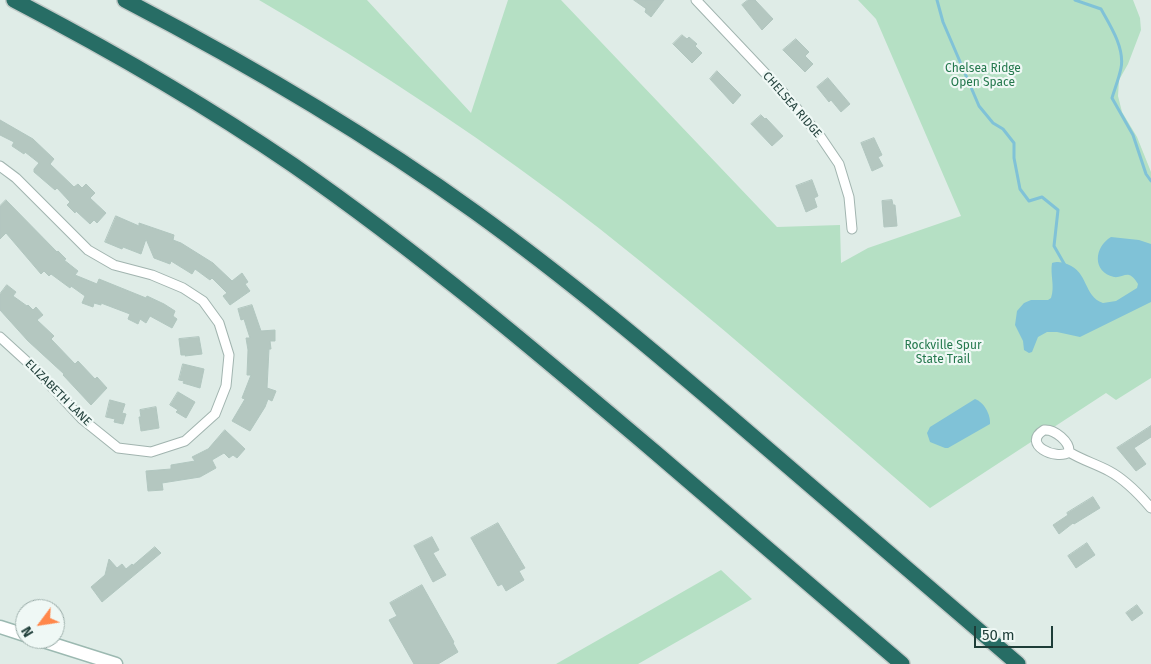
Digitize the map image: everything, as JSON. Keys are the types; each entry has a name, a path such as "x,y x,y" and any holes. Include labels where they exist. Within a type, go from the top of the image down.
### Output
{"highway":[{"path":"14,0 208,109 293,165 396,240 554,366 902,664"},
{"path":"125,0 326,113 442,188 504,232 653,351 1018,664"}],"main road":[{"path":"0,627 15,632"},
{"path":"65,648 116,664"}],"street":[{"name":"CHELSEA RIDGE","path":"696,0 782,91 820,136 839,164 849,197 852,229"},
{"name":"ELIZABETH LANE","path":"0,166 16,178 88,250 114,265 152,275 182,288 202,301 219,323 229,355 226,386 214,414 185,441 151,452 118,448 82,419 35,369 0,337"},
{"path":"1069,452 1085,462 1113,473 1137,492 1151,508"}],"green space":[{"path":"259,0 367,0 471,113 508,0 561,0 777,227 840,225 841,263 868,248 961,216 876,19 858,0 1133,0 1140,18 1141,30 1128,64 1119,80 1118,96 1122,112 1137,137 1151,172 1151,378 1116,400 1106,393 930,508 684,297 600,229 518,167 434,109 347,53"},
{"path":"721,570 752,599 638,664 556,664"}],"water":[{"path":"1111,237 1139,240 1151,244 1151,302 1080,337 1047,332 1038,337 1032,352 1029,353 1024,350 1023,341 1015,325 1017,311 1024,303 1031,300 1048,300 1051,298 1053,289 1052,263 1061,262 1074,268 1083,278 1092,295 1103,303 1116,301 1137,288 1138,284 1130,276 1114,277 1102,270 1099,265 1098,259 1101,247"},
{"path":"975,399 986,409 990,424 948,448 930,442 927,433 930,427"}],"building":[{"path":"634,0 664,0 651,17 645,12 646,9"},
{"path":"748,0 755,0 773,19 762,30 742,5"},
{"path":"682,35 687,39 689,37 697,44 695,46 702,53 692,63 673,44"},
{"path":"796,39 809,52 805,56 813,64 805,72 783,50"},
{"path":"717,71 741,95 733,104 710,79"},
{"path":"828,78 850,104 841,112 831,100 829,102 817,87"},
{"path":"761,115 783,136 772,146 751,124"},
{"path":"0,120 33,139 54,159 50,164 74,187 78,184 82,188 86,184 95,193 90,198 106,213 97,223 94,220 90,224 76,211 75,213 67,205 70,202 57,188 55,190 34,172 39,163 25,152 24,154 12,146 14,142 0,135"},
{"path":"874,138 882,155 878,157 883,166 872,171 861,143"},
{"path":"812,180 818,196 814,198 817,207 806,212 796,186"},
{"path":"6,200 66,259 64,260 78,271 75,275 97,284 99,279 164,304 175,311 173,316 177,319 172,328 150,316 146,323 140,319 138,324 128,319 130,314 101,303 101,305 94,303 93,307 82,303 85,296 71,286 70,288 44,271 41,274 6,233 0,239 0,206"},
{"path":"892,200 893,205 895,205 897,226 884,227 882,201"},
{"path":"116,216 139,226 139,223 174,235 173,240 213,263 232,281 242,273 248,282 245,284 250,291 230,305 223,296 227,293 212,278 210,280 195,269 192,274 171,261 170,264 154,258 146,239 141,254 105,242"},
{"path":"7,285 16,292 13,296 33,310 36,307 43,315 37,320 54,336 51,339 75,364 78,361 95,379 97,377 107,388 91,405 64,374 28,341 0,310 0,294"},
{"path":"252,305 261,331 275,330 275,341 270,341 271,349 269,349 267,388 276,391 272,401 268,399 250,431 232,421 245,399 242,398 251,375 247,375 248,350 246,338 250,338 244,319 241,320 238,309"},
{"path":"199,337 202,354 181,355 179,339"},
{"path":"183,364 204,369 200,388 179,380"},
{"path":"178,392 195,402 186,418 176,412 178,410 170,405"},
{"path":"110,400 125,404 122,413 126,414 123,424 114,422 115,419 106,417"},
{"path":"156,407 159,428 141,431 140,410"},
{"path":"1151,426 1151,437 1134,448 1146,464 1136,471 1117,448"},
{"path":"225,430 245,449 237,458 233,455 229,458 224,453 212,460 216,468 200,477 162,483 163,490 148,491 146,471 171,469 171,465 195,461 192,457 208,449"},
{"path":"1093,497 1100,508 1073,523 1059,534 1053,525 1068,515 1067,513"},
{"path":"498,523 525,568 519,571 524,580 506,591 502,584 498,586 471,538"},
{"path":"432,537 439,550 433,553 446,575 433,582 414,546"},
{"path":"1087,543 1095,555 1076,568 1068,556"},
{"path":"155,547 161,553 102,602 91,587 105,575 109,559 117,568 122,564 126,569"},
{"path":"422,585 458,652 438,664 414,664 389,620 397,616 390,603"},
{"path":"1137,605 1143,613 1132,621 1126,613"}],"waterway":[{"path":"937,0 943,22 979,106 993,123 1003,129 1014,143 1014,158 1020,189 1029,201 1042,197 1058,210 1054,246 1066,267"},
{"path":"1075,0 1101,9 1116,37 1122,60 1112,98 1133,135 1146,174 1151,181"}],"park label":[{"name":"Chelsea Ridge Open Space","path":"983,76"},
{"name":"Rockville Spur State Trail","path":"943,353"}]}
